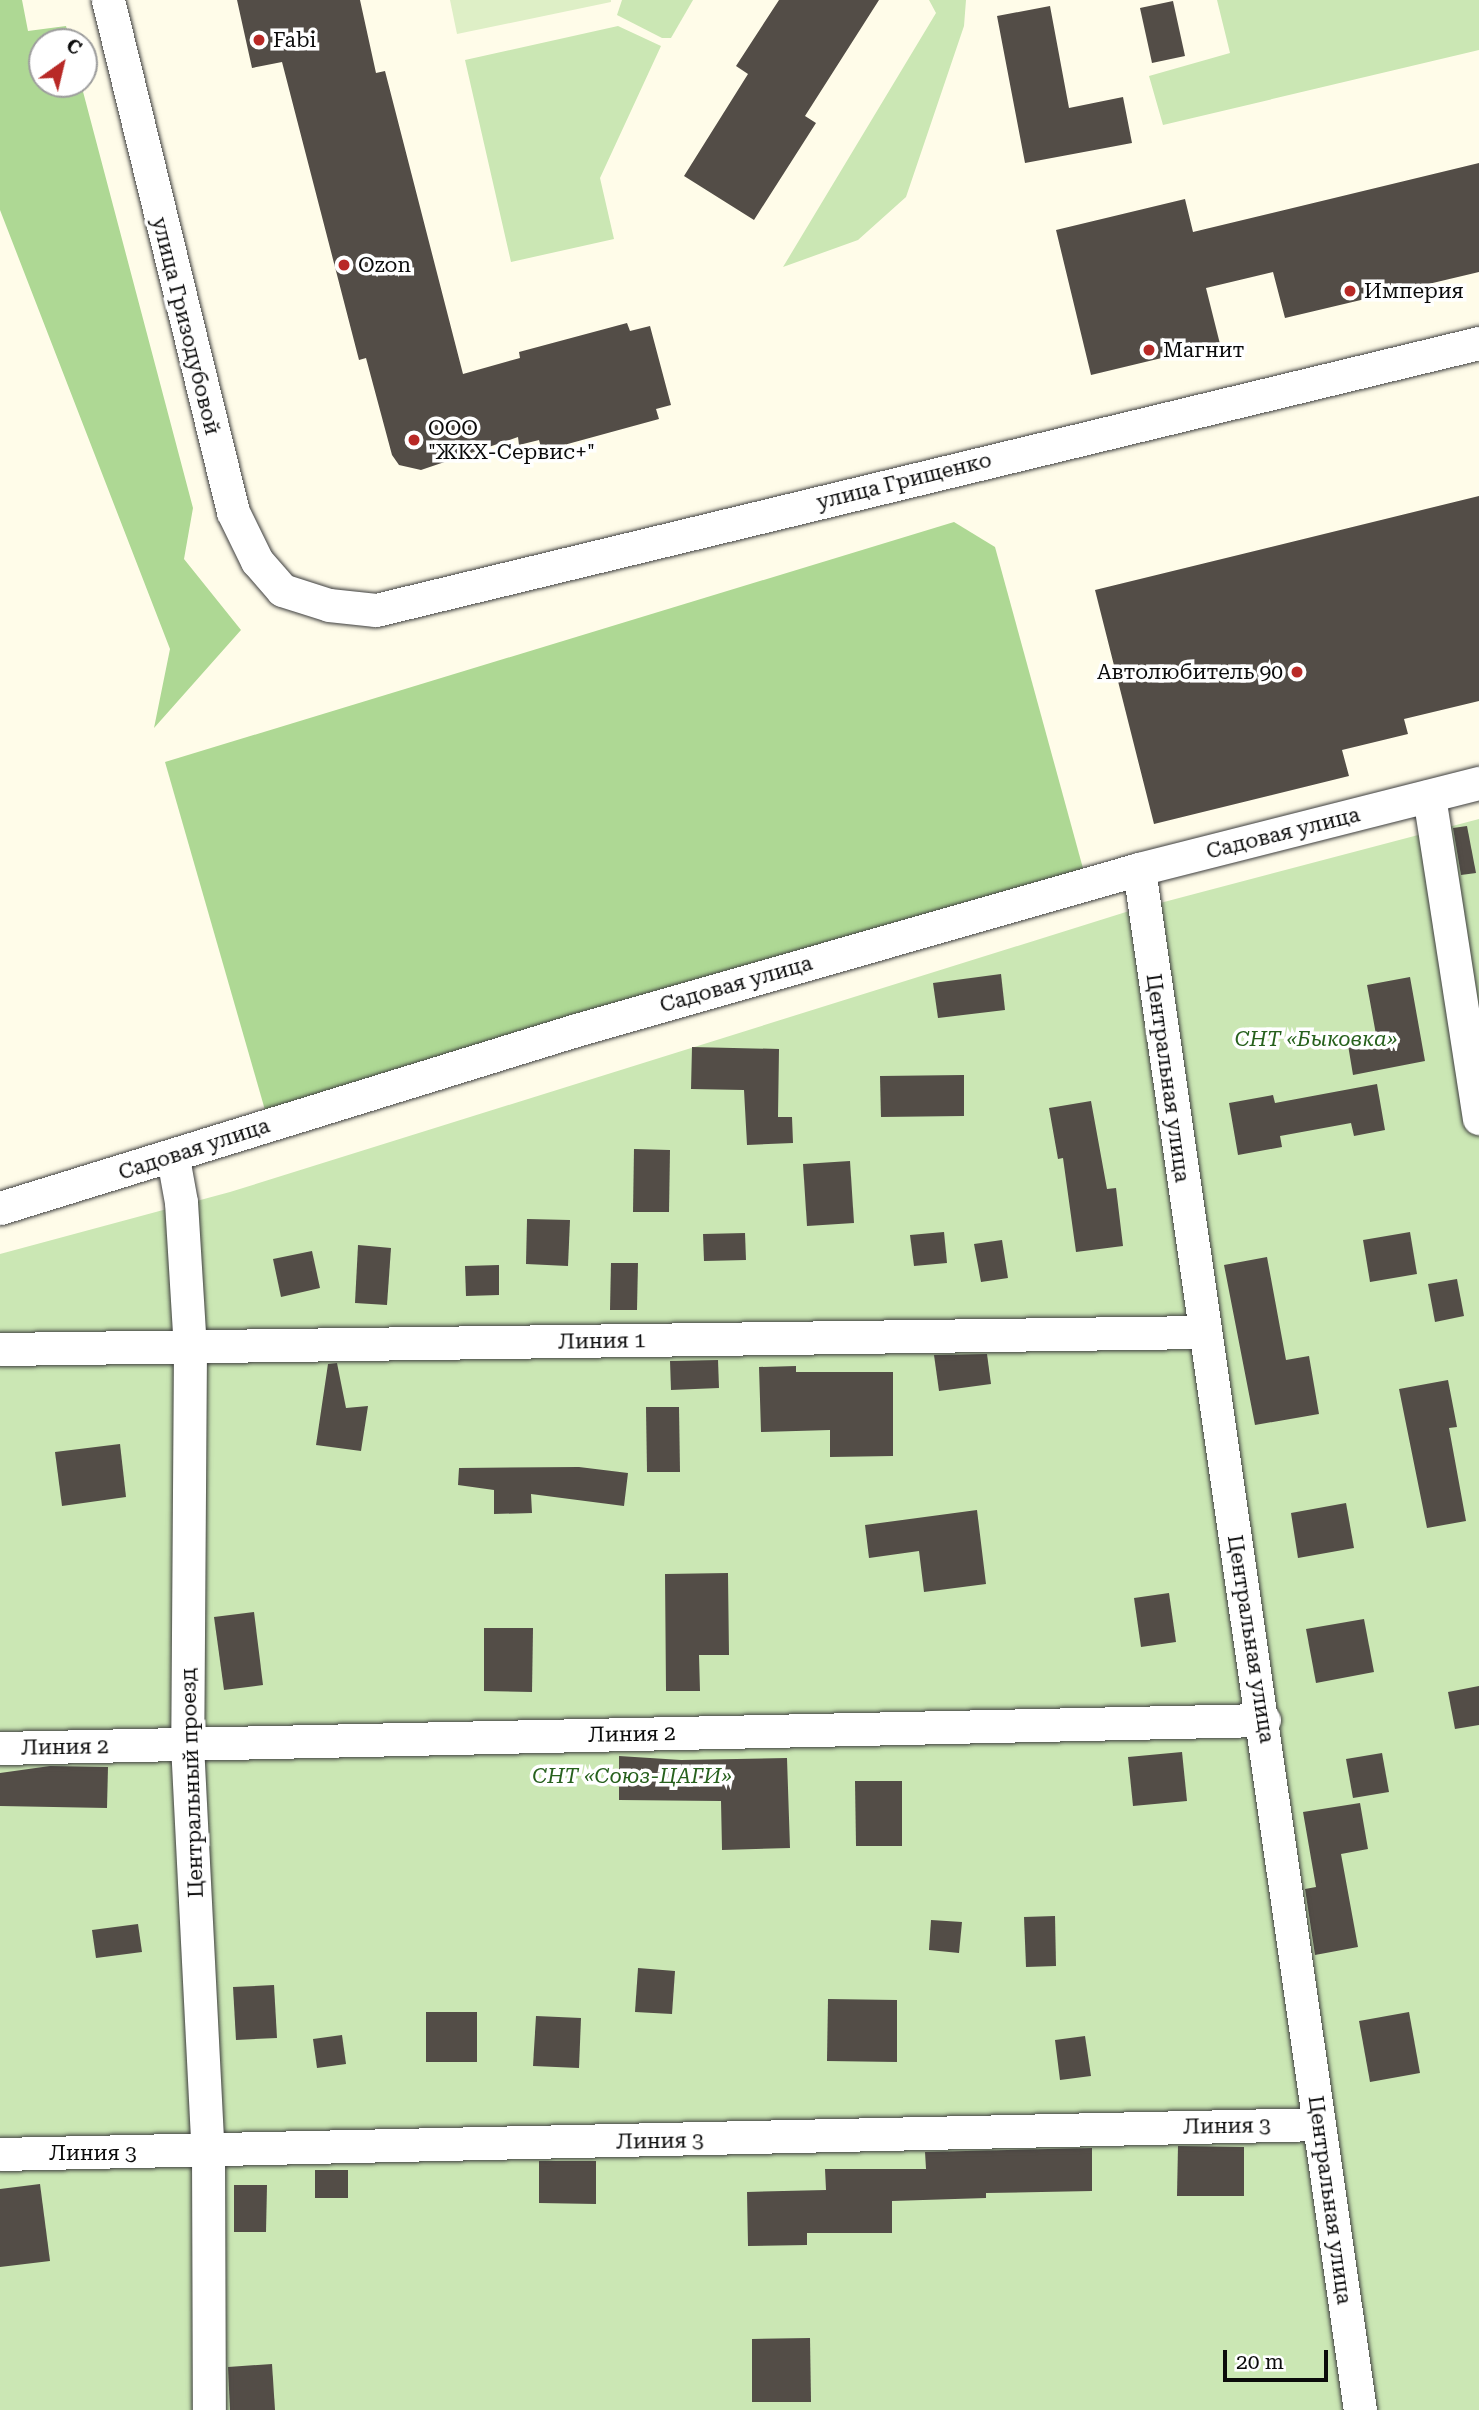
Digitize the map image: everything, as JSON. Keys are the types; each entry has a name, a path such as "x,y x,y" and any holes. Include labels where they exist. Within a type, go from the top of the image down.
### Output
{"street":[{"name":"улица Гризодубовой","path":"108,0 233,512 257,561 282,590 329,605"},
{"name":"улица Грищенко","path":"329,605 376,610 1479,342"},
{"name":"Садовая улица","path":"0,1208 173,1158 573,1031 1139,869 1479,783"},
{"path":"1429,796 1479,1118"},
{"name":"Центральная улица","path":"1139,869 1204,1332 1264,1720 1360,2410"},
{"name":"Центральный проезд","path":"173,1158 181,1202 190,1348 187,1744 208,2153 209,2410"},
{"name":"Линия 1","path":"0,1349 1204,1332"},
{"name":"Линия 2","path":"0,1748 1264,1720"},
{"name":"Линия 3","path":"0,2154 208,2153 1319,2124"}],"green space":[{"path":"0,0 22,0 28,31 28,98 85,98 193,508 184,559 241,630 154,728 170,649 0,210"},
{"path":"450,0 611,0 611,2 457,34"},
{"path":"622,0 693,0 671,38 662,38 617,15"},
{"path":"929,0 966,0 964,26 906,197 858,240 783,267 936,13"},
{"path":"1217,0 1479,0 1479,50 1163,125 1149,76 1230,53"},
{"path":"618,26 661,46 600,178 614,239 511,262 465,60"},
{"path":"954,522 995,547 1087,883 269,1124 165,762"},
{"name":"СНТ «Союз-ЦАГИ»","path":"1479,819 1479,2410 0,2410 0,1254 230,1192 1126,912"}],"building":[{"path":"237,0 360,0 376,73 385,71 463,374 520,358 519,352 627,323 630,331 650,326 671,405 656,409 659,419 542,451 539,440 519,445 518,437 421,470 399,465 392,455 366,358 359,360 282,62 252,68"},
{"path":"779,0 879,0 805,116 816,123 754,220 684,176 748,74 736,66"},
{"path":"1173,1 1185,56 1152,63 1140,8"},
{"path":"1050,6 1069,108 1123,97 1132,143 1025,163 997,16"},
{"path":"1479,163 1479,272 1285,318 1273,272 1206,288 1220,344 1091,375 1056,230 1185,199 1193,232"},
{"name":"Автолюбитель 90","path":"1479,496 1479,701 1404,719 1408,734 1342,750 1349,776 1154,824 1095,590"},
{"path":"1467,826 1476,873 1461,875 1453,828"},
{"path":"1001,974 1005,1010 938,1018 933,983"},
{"path":"1410,977 1425,1061 1353,1075 1348,1045 1377,1040 1367,985"},
{"path":"692,1047 779,1049 778,1117 792,1117 793,1143 747,1145 744,1090 691,1089"},
{"path":"964,1075 964,1116 881,1117 880,1076"},
{"path":"1377,1084 1385,1130 1354,1136 1351,1123 1280,1136 1282,1147 1238,1155 1229,1103 1273,1095 1275,1103"},
{"path":"1091,1101 1107,1189 1116,1188 1123,1246 1076,1252 1063,1158 1058,1159 1049,1108"},
{"path":"634,1149 670,1150 669,1212 633,1212"},
{"path":"850,1161 854,1223 807,1226 803,1164"},
{"path":"527,1219 570,1220 568,1266 526,1264"},
{"path":"944,1232 947,1263 914,1266 910,1235"},
{"path":"1410,1232 1417,1274 1370,1282 1363,1240"},
{"path":"745,1233 746,1260 704,1261 703,1234"},
{"path":"1002,1240 1008,1278 981,1282 974,1244"},
{"path":"358,1245 391,1248 387,1305 355,1303"},
{"path":"312,1251 320,1288 281,1297 273,1259"},
{"path":"1267,1257 1286,1360 1309,1356 1319,1414 1255,1425 1224,1265"},
{"path":"611,1263 638,1263 637,1310 610,1310"},
{"path":"499,1265 499,1295 466,1296 465,1266"},
{"path":"1457,1279 1464,1316 1435,1322 1428,1284"},
{"path":"987,1354 991,1384 939,1391 934,1355"},
{"path":"718,1360 719,1388 671,1390 670,1361"},
{"path":"337,1363 346,1408 368,1406 361,1451 316,1445 328,1364"},
{"path":"796,1366 796,1372 893,1372 893,1456 830,1457 830,1430 761,1432 759,1367"},
{"path":"1448,1380 1457,1427 1449,1428 1466,1521 1427,1528 1399,1389"},
{"path":"646,1407 679,1407 680,1472 647,1472"},
{"path":"120,1444 126,1497 62,1506 55,1452"},
{"path":"579,1467 628,1473 624,1506 531,1494 532,1513 494,1514 494,1490 458,1485 459,1468"},
{"path":"1346,1503 1354,1548 1298,1558 1291,1513"},
{"path":"977,1510 986,1584 924,1592 919,1551 869,1558 865,1525"},
{"path":"728,1573 729,1655 699,1655 700,1691 666,1691 665,1574"},
{"path":"1169,1593 1176,1642 1141,1647 1134,1598"},
{"path":"254,1612 263,1685 224,1690 214,1617"},
{"path":"1364,1619 1374,1672 1316,1683 1306,1629"},
{"path":"484,1628 533,1628 532,1692 484,1691"},
{"path":"1479,1686 1479,1725 1455,1729 1448,1692"},
{"path":"1182,1752 1187,1801 1133,1806 1128,1757"},
{"path":"1382,1753 1389,1792 1353,1798 1346,1759"},
{"path":"619,1756 681,1760 787,1758 790,1848 722,1850 721,1801 619,1800"},
{"path":"50,1766 108,1767 107,1808 0,1806 0,1773"},
{"path":"855,1781 902,1781 902,1846 856,1846"},
{"path":"1360,1803 1368,1849 1341,1854 1358,1947 1315,1955 1305,1889 1316,1887 1303,1812"},
{"path":"1055,1916 1056,1966 1026,1967 1024,1917"},
{"path":"931,1920 962,1922 959,1953 929,1950"},
{"path":"138,1924 142,1952 96,1958 92,1930"},
{"path":"638,1968 675,1971 672,2014 635,2012"},
{"path":"274,1985 277,2038 236,2040 233,1987"},
{"path":"828,1999 897,2000 897,2062 827,2061"},
{"path":"426,2012 477,2012 477,2062 426,2062"},
{"path":"1409,2012 1420,2073 1370,2082 1359,2021"},
{"path":"536,2016 581,2018 579,2068 533,2066"},
{"path":"342,2035 346,2064 317,2068 313,2039"},
{"path":"1085,2036 1091,2076 1060,2080 1055,2040"},
{"path":"1178,2146 1244,2147 1244,2196 1177,2196"},
{"path":"1092,2148 1092,2191 986,2193 986,2198 892,2201 892,2233 807,2233 807,2245 748,2246 747,2192 826,2190 825,2169 926,2169 925,2152"},
{"path":"539,2161 596,2161 596,2204 539,2203"},
{"path":"315,2170 348,2170 348,2198 315,2198"},
{"path":"40,2184 50,2261 0,2267 0,2189"},
{"path":"234,2185 267,2185 266,2232 234,2232"},
{"path":"810,2338 811,2402 752,2402 752,2339"},
{"path":"272,2364 275,2410 230,2410 228,2367"}],"place":[{"name":"Fabi","path":"259,40"},
{"name":"Ozon","path":"344,265"},
{"name":"Империя","path":"1350,291"},
{"name":"Магнит","path":"1149,350"},
{"name":"ООО \"ЖКХ-Сервис+\"","path":"414,440"},
{"name":"Автолюбитель 90","path":"1297,672"}],"park label":[{"name":"СНТ «Быковка»","path":"1316,1039"}]}
